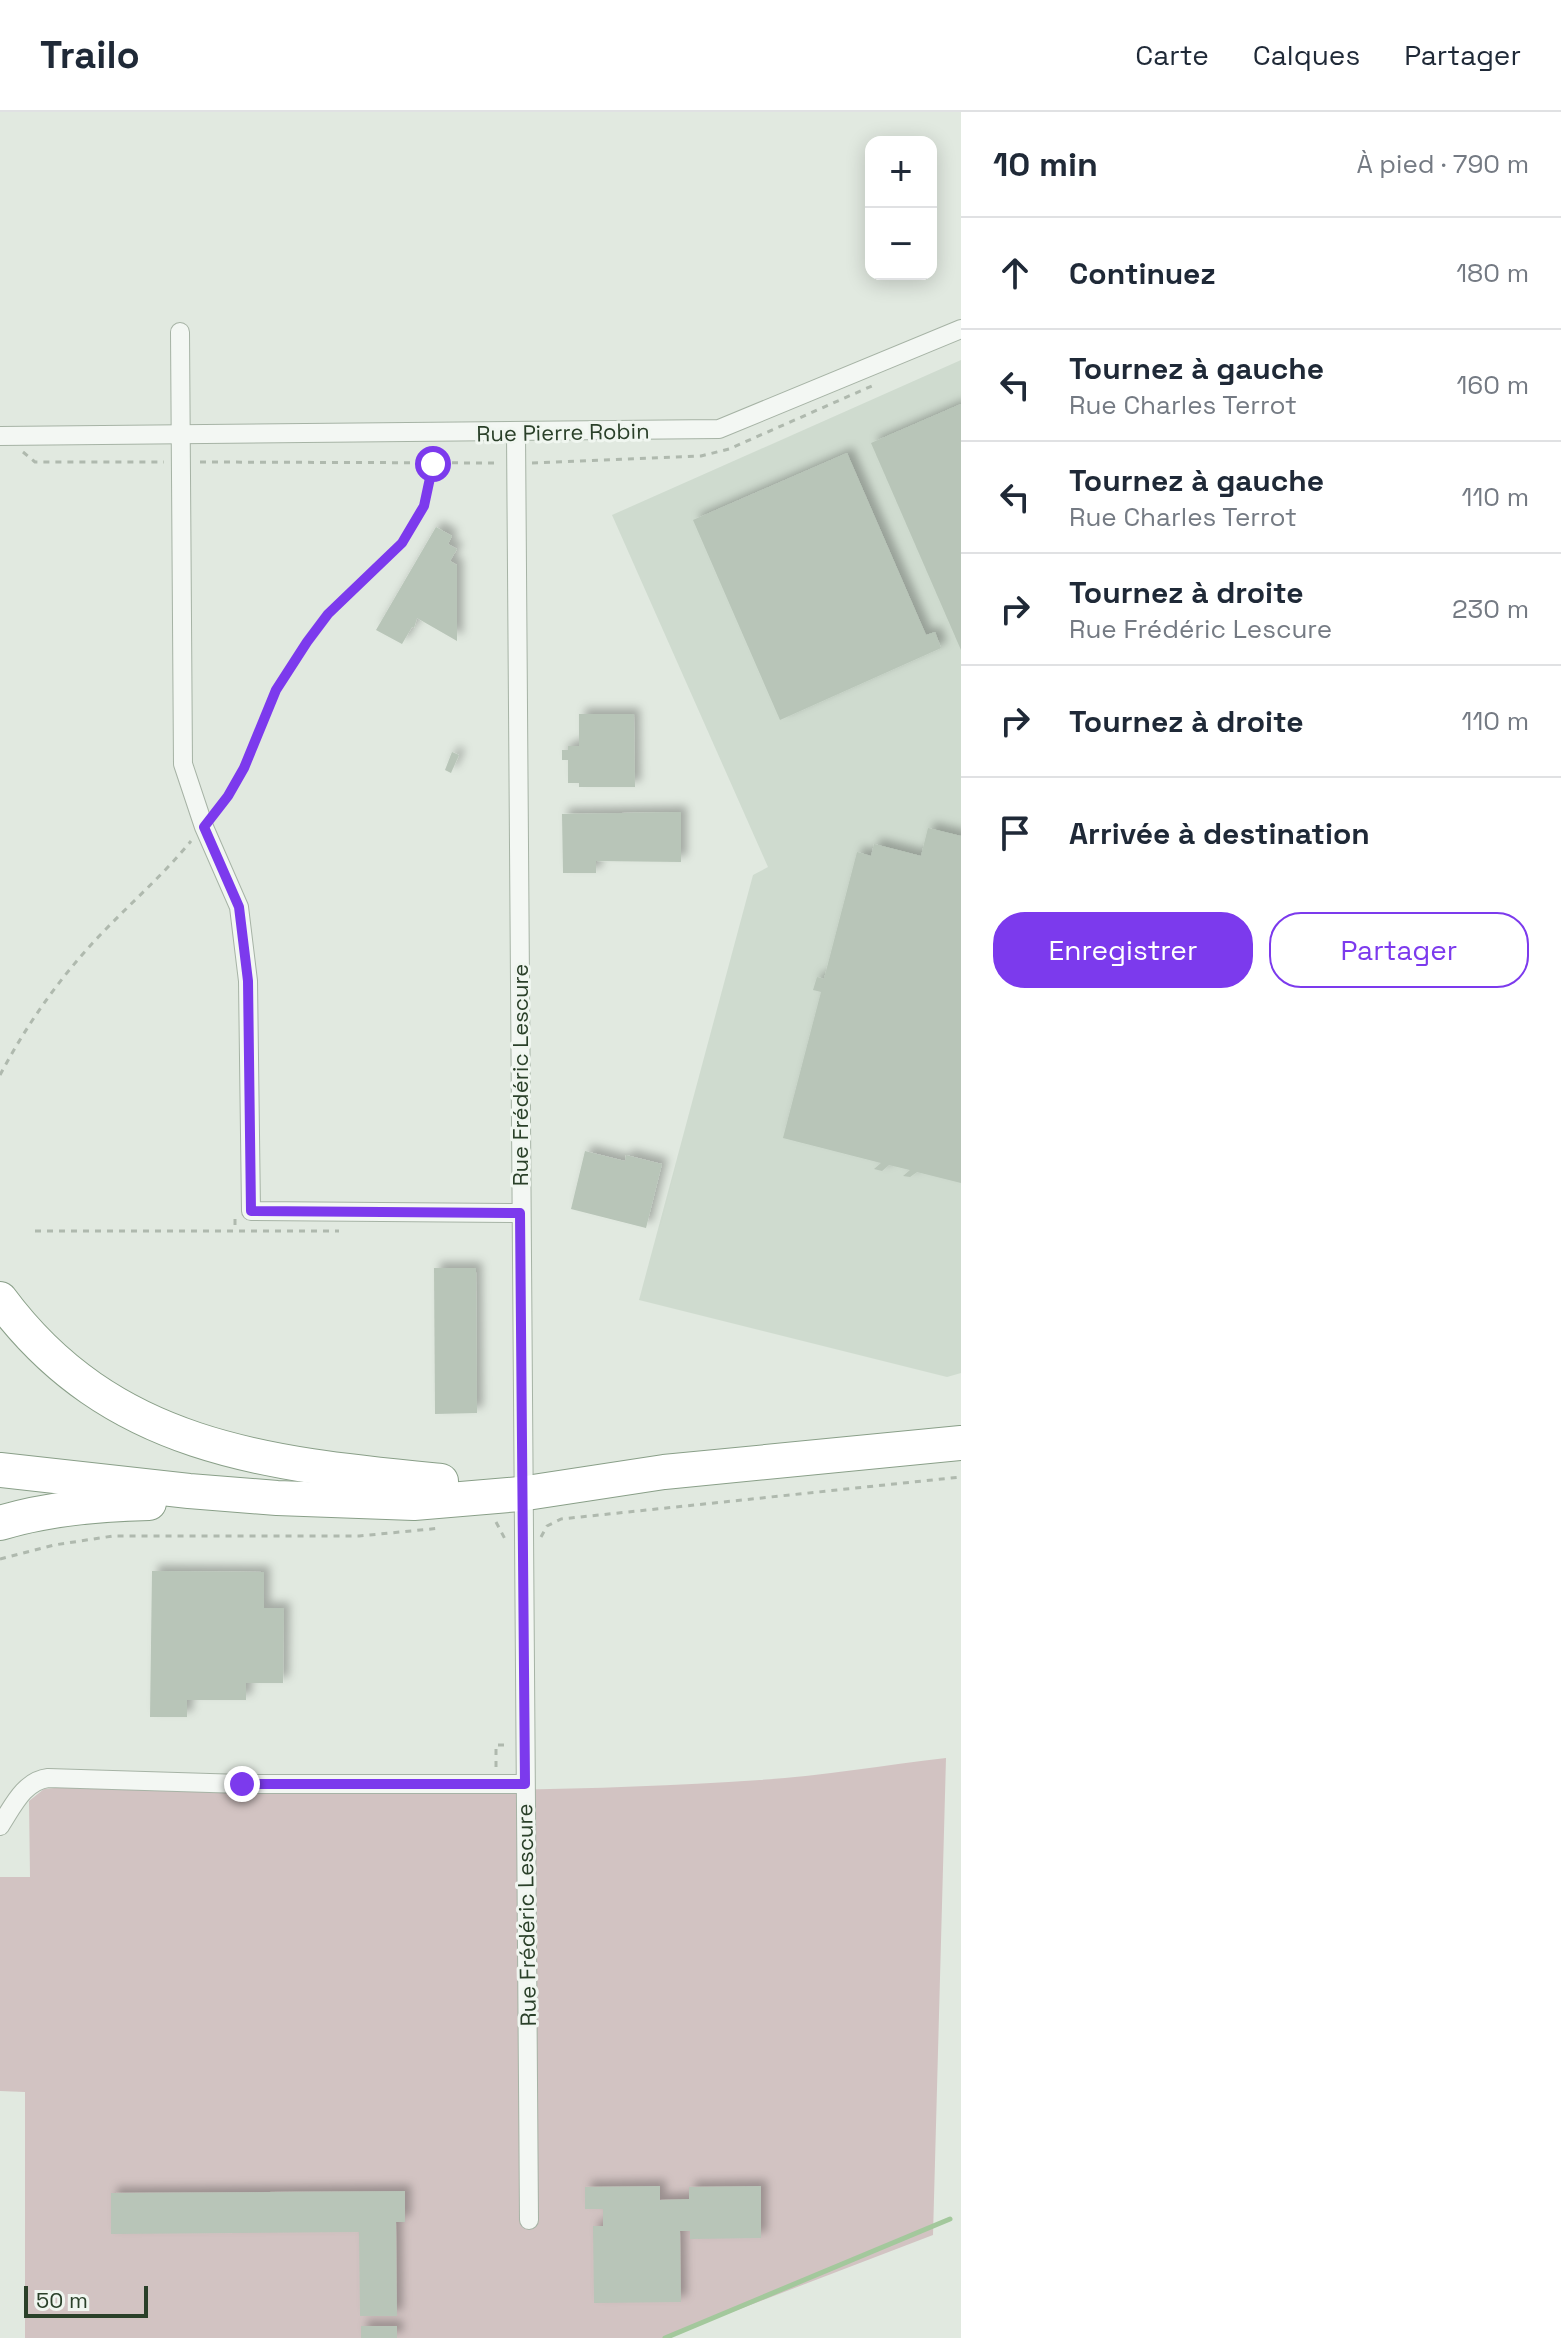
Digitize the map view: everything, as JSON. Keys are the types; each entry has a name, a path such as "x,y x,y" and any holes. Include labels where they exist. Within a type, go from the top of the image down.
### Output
{"highway":[{"path":"0,1299 35,1339 80,1379 135,1414 185,1437 237,1453 440,1491"},
{"path":"523,1483 623,1469 648,1460 961,1430"},
{"path":"0,1456 234,1483 440,1491 961,1443"},
{"path":"0,1470 277,1498 414,1503 440,1491"},
{"path":"0,1523 16,1518 120,1504 277,1498"}],"street":[{"name":"Rue Pierre Robin","path":"0,436 719,429 961,329"},
{"path":"180,332 183,764 204,827 239,907 248,981 251,1211 520,1213"},
{"name":"Rue Frédéric Lescure","path":"516,433 529,2220"},
{"path":"0,1826 26,1787 37,1779 48,1778 242,1784 525,1784"}],"path":[{"path":"0,1075 64,975 104,931 165,873 228,796 244,768 276,690 307,642 328,614 402,543 424,506 433,464"},
{"path":"235,1215 235,1231"},
{"path":"35,1231 346,1231"}],"shaded area":[{"path":"961,360 961,1373 947,1377 639,1300 753,875 768,867 612,515"},
{"path":"946,1758 933,2235 664,2338 25,2338 25,2092 0,2091 0,1877 30,1877 29,1801 44,1789 587,1788 783,1778"}],"building":[{"path":"961,404 961,650 871,443"},
{"path":"847,453 926,635 935,632 941,648 780,720 693,520"},
{"path":"436,527 452,536 448,544 457,549 450,561 457,565 457,641 417,618 402,644 376,630"},
{"path":"579,714 634,714 635,787 579,787 579,783 568,783 568,760 562,760 562,750 568,750 568,746 579,746"},
{"path":"452,752 459,755 451,773 445,770"},
{"path":"681,812 681,862 596,861 596,873 563,873 562,814"},
{"path":"928,828 961,836 961,1183 917,1172 910,1177 903,1176 910,1170 889,1165 882,1171 874,1169 881,1163 783,1138 821,992 813,990 817,977 824,979 857,852 871,856 874,844 921,856"},
{"path":"585,1151 625,1161 626,1155 662,1164 646,1228 571,1209"},
{"path":"434,1268 476,1268 477,1413 435,1414"},
{"path":"152,1571 264,1572 264,1608 284,1608 283,1683 246,1683 246,1700 187,1700 187,1717 150,1717"},
{"path":"660,2186 660,2200 689,2199 689,2187 761,2186 761,2238 690,2239 690,2231 680,2231 681,2302 594,2303 593,2226 603,2226 603,2209 585,2209 585,2187"},
{"path":"405,2191 405,2222 396,2222 397,2316 360,2316 359,2232 111,2234 111,2193"},
{"path":"361,2326 397,2326 397,2338 361,2338"}],"waterway":[{"path":"665,2338 950,2219"}],"route":[{"path":"242,1784 525,1784 520,1213 251,1211 248,981 239,907 204,827 228,796 244,768 276,690 307,642 328,614 402,543 424,506 433,464"}]}
